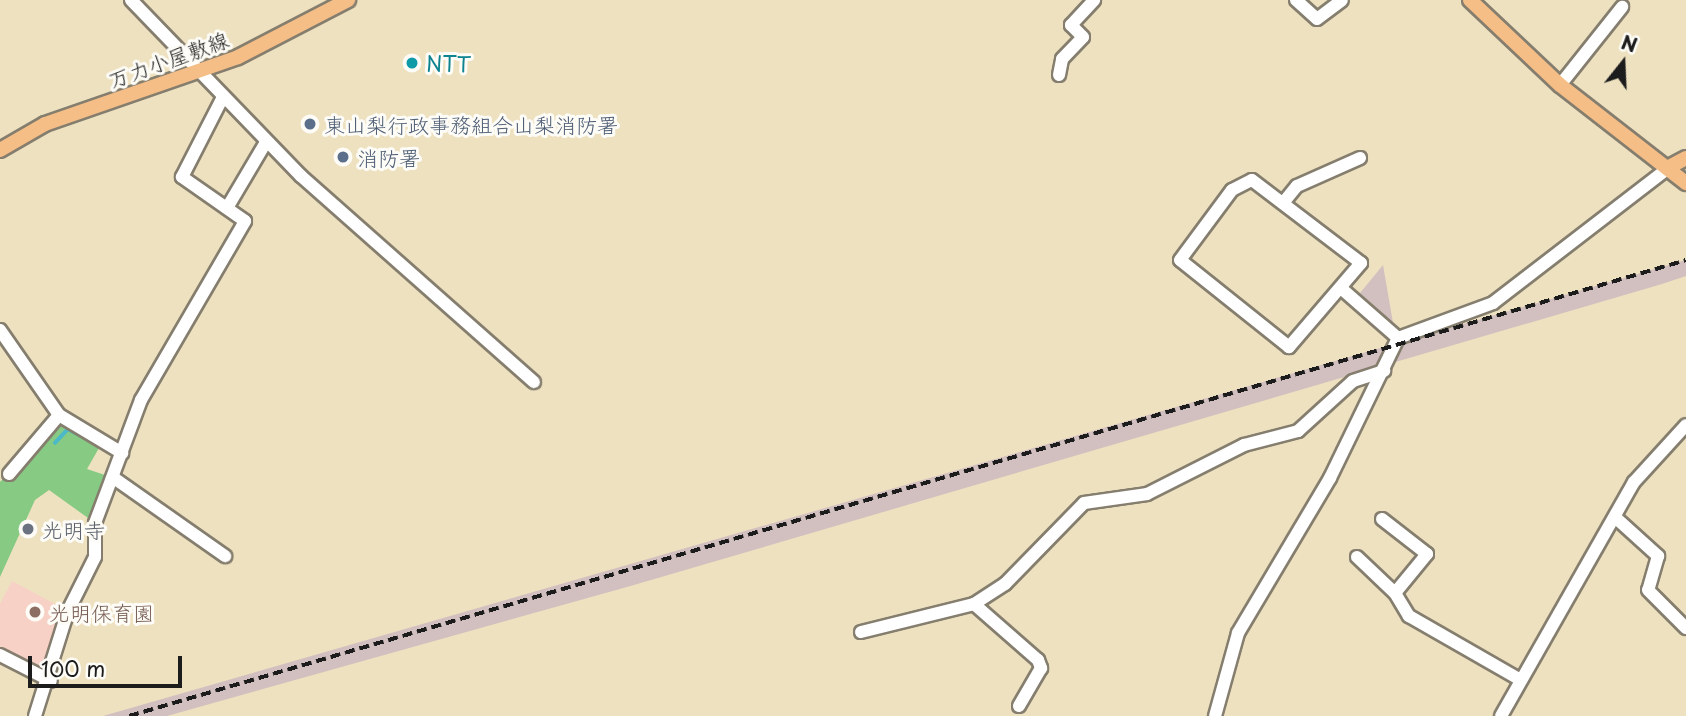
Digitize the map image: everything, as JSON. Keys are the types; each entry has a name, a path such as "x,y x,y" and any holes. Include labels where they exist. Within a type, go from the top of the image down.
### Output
{"main road":[{"name":"万力小屋敷線","path":"0,150 45,124 197,72 348,0"},
{"path":"1470,0 1560,85 1671,166 1686,183"},
{"path":"1671,166 1686,158"}],"street":[{"path":"131,0 266,142 418,284 534,382"},
{"path":"1059,75 1062,59 1083,37 1072,25 1094,0"},
{"path":"1296,0 1317,19 1342,0"},
{"path":"1560,85 1622,7"},
{"path":"35,716 51,681 58,637 95,558 95,523 114,478 121,453 163,356 245,221 182,177 223,97"},
{"path":"227,208 266,142"},
{"path":"1283,203 1297,186 1360,158"},
{"path":"1215,716 1238,633 1330,478 1398,338 1493,303 1671,166"},
{"path":"1252,180 1283,203 1362,264 1342,289 1331,293 1289,348 1180,260 1232,190 1252,180"},
{"path":"1342,289 1398,338"},
{"path":"0,330 59,415 121,453"},
{"path":"861,632 974,604 1005,584 1091,499 1147,494 1244,445 1298,431 1353,381 1384,371"},
{"path":"9,474 59,415"},
{"path":"1501,716 1519,679 1616,518 1634,482 1686,425"},
{"path":"114,478 225,556"},
{"path":"1616,518 1658,556 1648,590 1686,628"},
{"path":"1382,519 1427,554 1395,593"},
{"path":"1357,557 1395,593 1409,615 1519,679"},
{"path":"974,604 1038,660 1041,668 1019,706"},
{"path":"0,654 51,681"}],"shaded area":[{"path":"1686,260 1686,276 1662,284 627,587 167,716 103,716"},
{"path":"1383,265 1393,323 1360,293"},
{"path":"12,581 68,611 51,681 0,655 0,604"}],"green space":[{"path":"59,415 103,441 87,469 114,478 95,523 49,490 35,500 0,577 0,482"}],"waterway":[{"path":"55,443 68,429 93,442"}],"railway":[{"path":"129,716 1686,260"}],"place":[{"name":"NTT","path":"412,63"},
{"name":"東山梨行政事務組合山梨消防署","path":"310,124"},
{"name":"消防署","path":"343,157"},
{"name":"光明寺","path":"28,529"},
{"name":"光明保育園","path":"35,612"}]}
